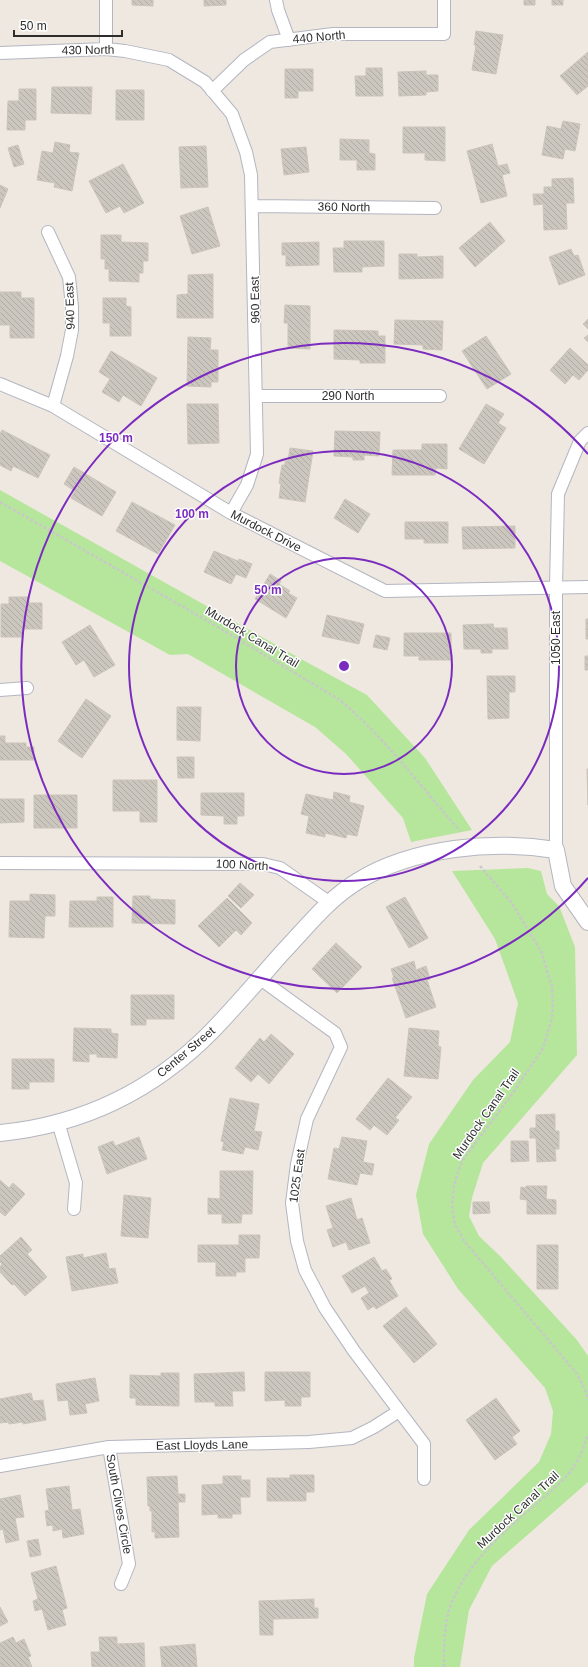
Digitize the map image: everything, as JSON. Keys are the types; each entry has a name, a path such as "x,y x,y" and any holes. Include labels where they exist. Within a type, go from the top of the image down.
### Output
{"street":[{"path":"106,0 106,48"},
{"path":"276,0 289,40"},
{"name":"440 North","path":"212,91 244,60 270,42 333,34 444,34 444,0"},
{"name":"430 North","path":"0,53 106,48 125,51 169,60 204,82 212,91"},
{"name":"960 East","path":"212,91 232,114 246,152 251,175 253,206 257,454 247,485 231,513"},
{"name":"360 North","path":"253,206 435,208"},
{"name":"940 East","path":"48,232 69,277 72,308 72,330 67,356 53,406"},
{"name":"Murdock Drive","path":"0,384 53,406 231,513 385,591 588,587"},
{"name":"290 North","path":"257,396 440,396"},
{"name":"1050 East","path":"556,850 556,587 558,494 580,441 588,433"},
{"path":"0,690 27,688"},
{"path":"330,903 357,881 377,871 417,856 468,847 534,847 556,850 563,886 588,922"},
{"name":"100 North","path":"0,863 263,864 280,868 330,903"},
{"name":"Center Street","path":"0,1133 33,1128 58,1122 109,1105 128,1096 164,1071 212,1032 259,978 330,903"},
{"name":"1025 East","path":"259,978 335,1034 341,1047 308,1119 297,1164 292,1204 296,1240 305,1270 325,1308 354,1351 424,1444 424,1479"},
{"path":"58,1122 76,1183 74,1209"},
{"name":"East Lloyds Lane","path":"0,1466 109,1447 309,1442 352,1438 374,1427 399,1411"},
{"name":"South Clives Circle","path":"109,1447 129,1564 121,1584"}],"path":[{"name":"Murdock Canal Trail","path":"0,502 206,620 340,700 372,730 460,831"},
{"name":"Murdock Canal Trail","path":"480,866 511,902 541,951 552,987 553,1010 543,1048 462,1161 452,1195 452,1216 455,1225 465,1242 576,1374 585,1389 588,1400"},
{"name":"Murdock Canal Trail","path":"444,1667 444,1648 449,1611 460,1585 476,1560 565,1479 575,1467 583,1452 588,1434"}],"green space":[{"path":"0,490 367,695 425,758 472,830 411,842 403,818 346,754 315,727 188,654 170,655 0,561"},
{"path":"528,868 541,871 547,894 559,906 575,947 577,1055 483,1163 472,1198 469,1216 479,1236 501,1257 577,1340 588,1356 588,1482 492,1566 469,1610 460,1667 414,1667 414,1658 427,1594 469,1530 539,1462 551,1434 553,1411 545,1388 458,1289 423,1234 416,1195 429,1144 473,1080 510,1042 518,1003 495,939 452,871"}],"building":[{"path":"132,0 153,0 153,6 132,5"},
{"path":"204,0 226,0 226,5 204,6"},
{"path":"524,0 535,0 535,5 524,5"},
{"path":"552,0 563,0 563,5 552,5"},
{"path":"476,31 503,35 496,74 472,70 476,45 474,45"},
{"path":"588,52 588,86 577,95 560,76"},
{"path":"366,68 382,68 383,96 356,96 355,76 366,76"},
{"path":"285,69 313,69 313,91 298,91 298,98 285,98"},
{"path":"426,71 426,75 438,75 438,91 426,92 426,95 399,96 398,72"},
{"path":"52,87 92,87 91,114 51,113"},
{"path":"19,89 36,89 36,120 25,120 25,130 7,130 8,101 19,101"},
{"path":"116,90 144,90 144,120 116,120"},
{"path":"563,121 580,124 575,151 565,149 563,159 542,155 547,126 561,129"},
{"path":"403,127 445,127 445,161 425,160 425,153 403,153"},
{"path":"340,139 369,140 369,153 375,154 375,170 357,170 357,160 340,160"},
{"path":"55,142 70,145 69,152 79,153 72,191 54,187 55,183 37,180 42,151 53,153"},
{"path":"492,144 498,166 507,164 510,173 502,175 507,196 481,203 467,151"},
{"path":"18,145 24,164 14,167 8,148"},
{"path":"206,146 208,187 181,188 179,147"},
{"path":"306,147 309,172 284,175 281,149"},
{"path":"123,164 144,203 124,213 120,206 106,213 89,181"},
{"path":"573,178 574,203 566,203 567,229 544,230 543,204 534,205 533,194 544,194 544,187 552,187 552,179"},
{"path":"0,185 8,189 0,208"},
{"path":"208,207 220,246 192,254 180,216"},
{"path":"490,222 505,241 475,267 459,248"},
{"path":"101,235 121,235 121,242 148,243 148,261 143,261 143,273 139,273 139,282 109,281 109,269 105,269 105,259 101,259"},
{"path":"344,241 384,241 384,266 362,267 362,272 334,272 333,248 344,248"},
{"path":"319,242 319,265 286,266 286,255 282,255 282,243"},
{"path":"571,249 574,256 578,255 585,275 559,285 549,257"},
{"path":"399,254 417,254 417,257 443,256 443,278 399,279"},
{"path":"213,274 213,318 177,318 177,295 188,294 188,275"},
{"path":"0,292 21,292 21,298 34,298 34,338 10,338 10,325 0,325"},
{"path":"103,298 126,298 126,306 131,307 131,336 110,336 110,323 103,323"},
{"path":"285,305 310,306 310,349 288,348 288,323 284,323"},
{"path":"588,319 588,329 583,324"},
{"path":"395,320 443,321 442,350 423,349 423,345 394,344"},
{"path":"334,330 378,331 378,336 385,336 385,363 360,363 360,360 334,359"},
{"path":"588,335 588,342 584,338"},
{"path":"486,336 511,374 487,389 462,351"},
{"path":"188,337 211,338 210,350 218,350 218,382 211,382 211,387 187,386"},
{"path":"570,348 588,365 588,370 579,380 573,375 565,384 550,370"},
{"path":"111,351 157,378 141,406 123,395 119,402 102,392 110,379 99,372"},
{"path":"187,404 218,404 219,443 188,444"},
{"path":"486,404 504,414 498,423 506,428 484,464 459,449"},
{"path":"2,430 50,455 38,478 13,466 11,471 0,465 0,434"},
{"path":"335,431 380,432 379,456 364,455 364,460 353,460 353,457 334,456"},
{"path":"422,444 447,444 447,469 436,468 435,475 392,475 393,450 422,450"},
{"path":"290,448 313,451 305,502 279,498 281,484 279,483 282,465 285,465 285,461 288,461"},
{"path":"74,467 116,492 102,516 71,498 75,491 64,484"},
{"path":"345,499 370,514 358,533 334,518"},
{"path":"132,502 175,525 158,554 116,531"},
{"path":"405,522 448,522 448,543 424,543 424,539 405,539"},
{"path":"515,526 515,548 463,549 462,527"},
{"path":"214,551 238,561 239,559 252,564 246,578 236,574 231,584 204,572"},
{"path":"270,574 281,581 279,584 290,591 288,593 297,598 286,618 255,599"},
{"path":"9,597 29,597 29,603 42,603 42,629 23,629 23,637 1,637 1,604 9,604"},
{"path":"327,615 364,624 359,644 322,636"},
{"path":"586,619 588,619 588,639 586,639"},
{"path":"493,624 494,628 507,628 508,649 492,649 492,653 481,653 481,649 464,649 463,625"},
{"path":"90,625 115,665 94,677 84,660 76,665 62,642"},
{"path":"404,633 451,633 451,660 419,660 419,656 404,656"},
{"path":"376,635 390,638 387,650 373,647"},
{"path":"585,656 588,656 588,670 585,670"},
{"path":"487,676 515,676 515,692 509,692 509,718 488,719"},
{"path":"86,699 111,716 82,758 58,741"},
{"path":"177,707 201,707 200,741 177,740"},
{"path":"0,736 5,736 5,743 26,743 26,747 34,747 34,760 0,760"},
{"path":"177,757 194,757 194,778 178,778"},
{"path":"587,769 588,769 588,805"},
{"path":"113,780 157,780 157,822 140,822 140,811 113,811"},
{"path":"334,792 350,796 349,802 364,806 357,836 347,834 346,838 325,833 325,837 306,833 309,816 301,814 306,794 333,800"},
{"path":"201,793 244,793 244,816 237,816 237,824 224,824 224,816 201,815"},
{"path":"34,795 77,795 77,828 34,828"},
{"path":"0,799 24,799 24,822 0,823"},
{"path":"240,883 254,895 241,908 228,896"},
{"path":"30,894 55,895 55,916 45,916 44,938 9,937 10,901 30,901"},
{"path":"133,896 150,896 150,899 175,900 175,924 132,923"},
{"path":"97,897 113,897 113,927 69,927 70,901 97,901"},
{"path":"405,897 428,938 409,948 386,907"},
{"path":"227,898 252,923 241,935 236,930 219,947 198,926"},
{"path":"336,943 362,967 337,993 312,969"},
{"path":"414,961 416,970 426,966 430,979 427,980 436,1007 406,1018 392,978 394,978 391,969"},
{"path":"131,995 174,995 174,1019 146,1019 146,1025 131,1025"},
{"path":"74,1028 111,1029 111,1033 118,1034 117,1058 97,1057 97,1054 89,1054 89,1062 73,1061"},
{"path":"409,1028 439,1031 438,1046 441,1047 438,1079 404,1076"},
{"path":"271,1034 294,1054 269,1084 258,1074 251,1082 235,1068 260,1038 264,1042"},
{"path":"12,1059 54,1059 54,1082 29,1082 29,1089 12,1089"},
{"path":"388,1078 412,1097 395,1118 399,1120 387,1135 374,1125 370,1130 356,1119"},
{"path":"230,1098 259,1104 254,1131 262,1132 258,1150 245,1147 243,1154 222,1150 224,1142 221,1141"},
{"path":"555,1114 555,1131 559,1131 559,1149 555,1149 556,1161 537,1162 536,1138 530,1138 530,1128 536,1128 536,1115"},
{"path":"139,1137 147,1159 107,1174 98,1147 113,1141 115,1146"},
{"path":"342,1137 367,1141 363,1162 374,1164 372,1175 360,1173 357,1185 328,1179 334,1148 339,1149"},
{"path":"511,1141 528,1141 529,1161 511,1162"},
{"path":"220,1171 253,1171 252,1214 242,1214 241,1223 222,1223 222,1214 208,1214 208,1198 220,1199"},
{"path":"0,1180 9,1188 13,1183 25,1194 5,1216 0,1212"},
{"path":"526,1186 547,1186 546,1199 556,1200 556,1214 527,1214 527,1200 520,1199 521,1187 526,1188"},
{"path":"124,1195 151,1198 148,1238 121,1236"},
{"path":"351,1198 357,1220 362,1218 370,1243 349,1250 346,1242 333,1247 327,1230 333,1228 326,1206"},
{"path":"473,1202 489,1202 490,1213 473,1214"},
{"path":"239,1235 260,1235 259,1258 245,1258 245,1272 236,1272 236,1276 216,1276 216,1262 198,1262 198,1245 239,1245"},
{"path":"21,1237 32,1250 27,1254 47,1277 25,1296 0,1272 0,1267 2,1264 0,1262 0,1256"},
{"path":"537,1245 558,1245 558,1289 537,1289"},
{"path":"106,1253 109,1269 115,1268 118,1283 72,1291 66,1257 83,1254 83,1258"},
{"path":"374,1257 382,1271 386,1269 392,1279 389,1280 398,1296 376,1309 374,1306 368,1310 361,1298 369,1293 365,1286 352,1293 342,1276"},
{"path":"406,1307 437,1344 414,1363 383,1326"},
{"path":"244,1372 245,1391 232,1391 233,1406 215,1406 215,1402 195,1402 194,1374"},
{"path":"265,1372 310,1372 310,1397 301,1397 301,1406 285,1406 285,1400 265,1401"},
{"path":"161,1373 179,1373 179,1406 136,1405 136,1398 130,1398 130,1375 161,1376"},
{"path":"95,1378 99,1401 85,1404 87,1413 70,1415 68,1400 58,1401 56,1384"},
{"path":"31,1393 33,1401 43,1400 46,1420 23,1424 23,1422 9,1424 8,1422 0,1423 0,1399"},
{"path":"496,1398 520,1431 512,1437 517,1444 495,1460 466,1420"},
{"path":"290,1475 314,1475 314,1492 306,1492 306,1501 267,1501 267,1478 290,1478"},
{"path":"177,1476 178,1494 185,1494 185,1502 178,1502 179,1537 155,1538 155,1532 152,1532 152,1511 150,1511 150,1506 148,1506 147,1477"},
{"path":"223,1476 241,1476 241,1480 250,1480 250,1497 240,1497 241,1514 232,1514 232,1518 218,1518 218,1514 202,1515 202,1485 223,1484"},
{"path":"69,1486 72,1510 80,1509 84,1534 63,1538 62,1529 53,1531 53,1525 47,1526 45,1511 49,1510 46,1489"},
{"path":"20,1495 24,1517 15,1518 19,1540 6,1543 3,1529 0,1530 0,1499"},
{"path":"38,1539 41,1555 30,1557 27,1541"},
{"path":"56,1566 67,1608 62,1610 66,1625 48,1630 42,1609 35,1611 33,1601 38,1599 31,1573"},
{"path":"314,1599 314,1608 318,1608 318,1618 273,1619 273,1635 260,1635 259,1601"},
{"path":"0,1607 8,1622 0,1626"},
{"path":"13,1637 16,1643 24,1639 31,1656 28,1657 32,1667 0,1667 0,1643"},
{"path":"99,1637 117,1637 117,1644 144,1643 145,1667 92,1667 91,1652 100,1652"},
{"path":"195,1644 197,1667 162,1667 160,1647"}]}
